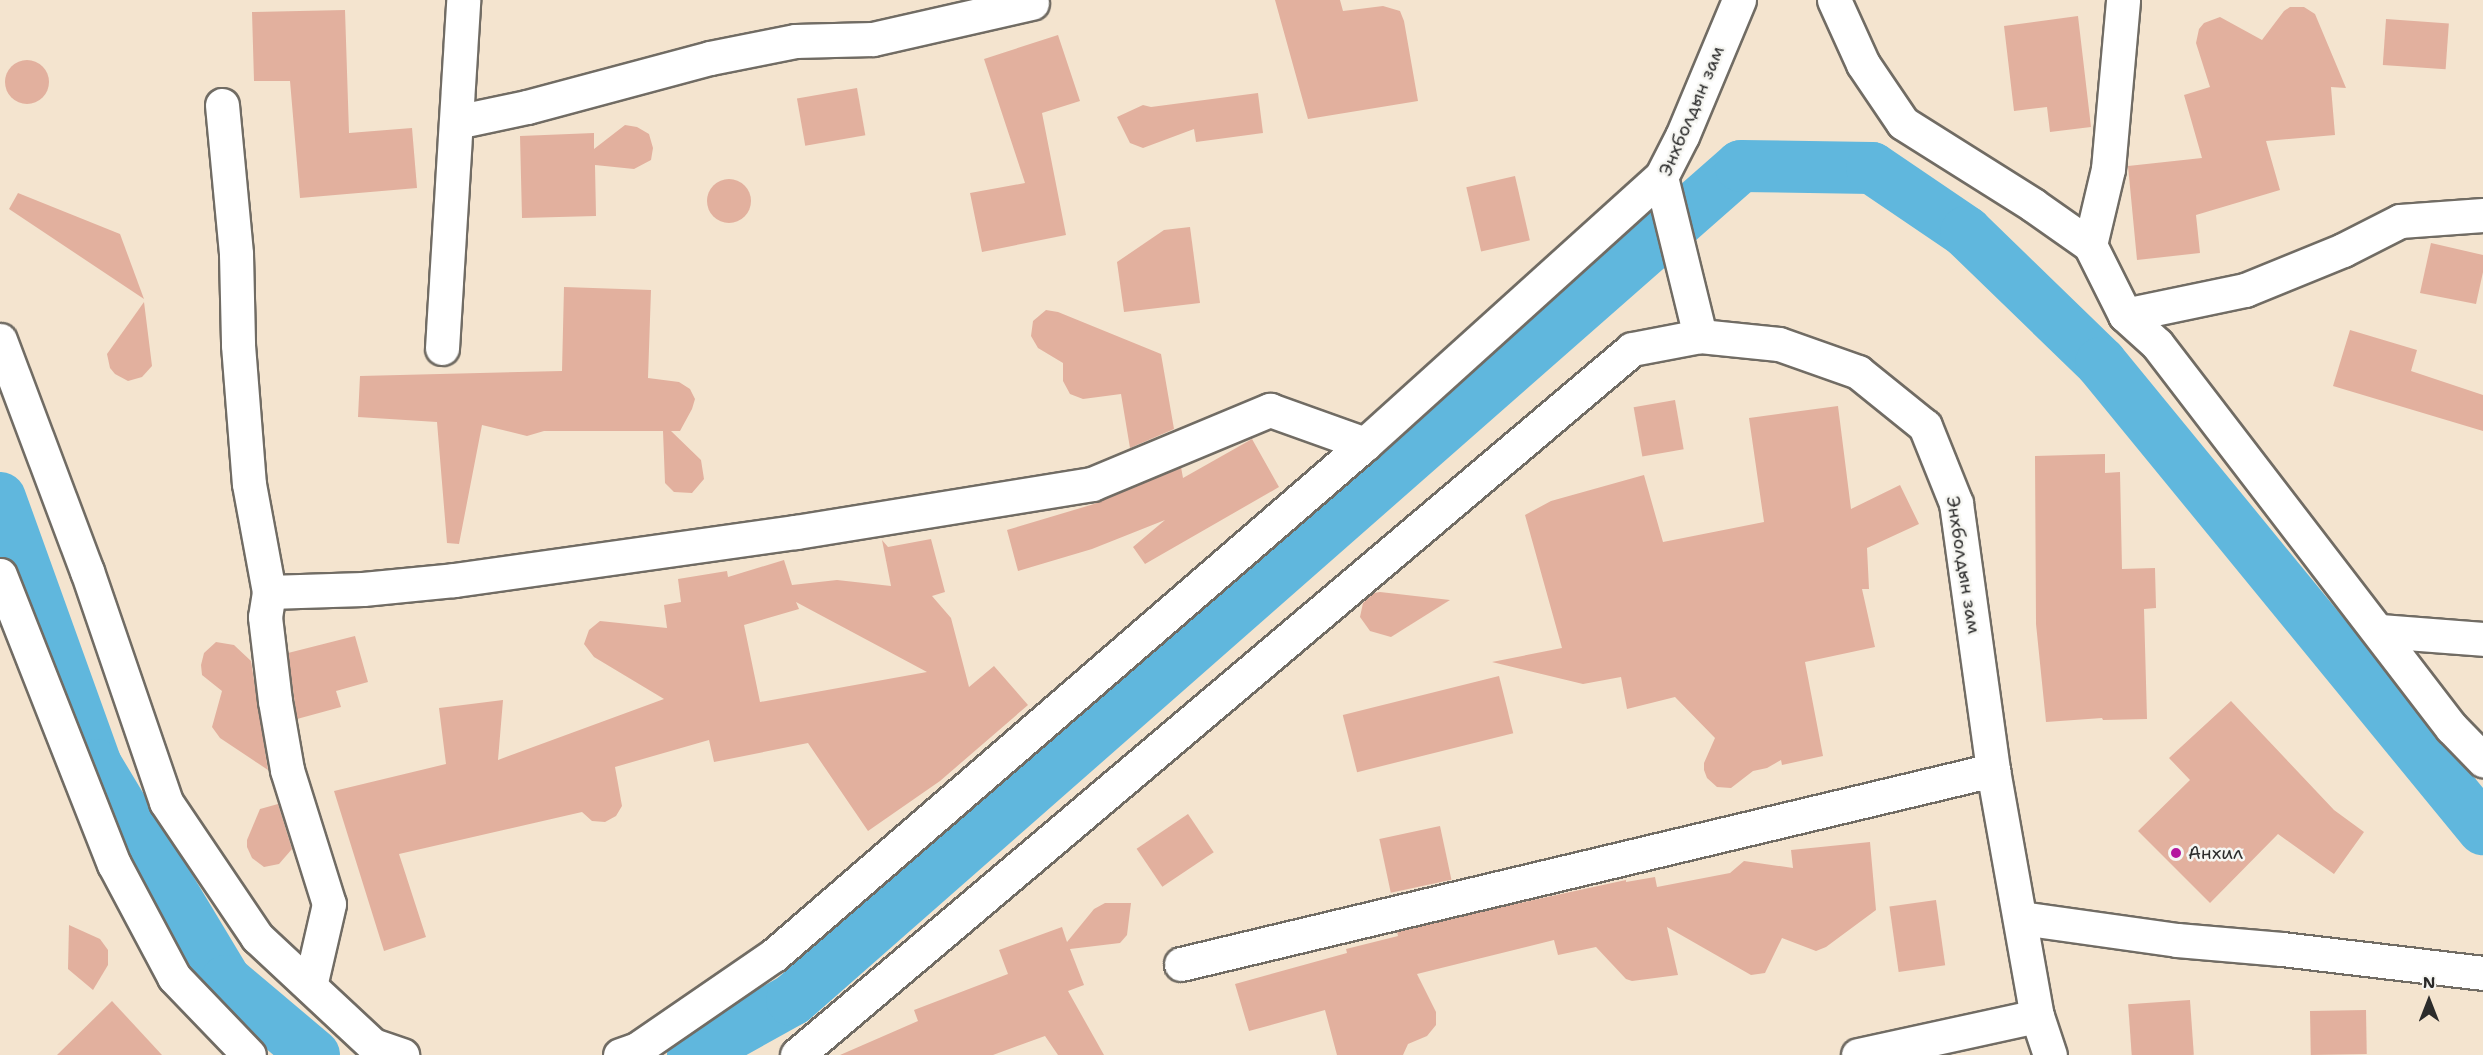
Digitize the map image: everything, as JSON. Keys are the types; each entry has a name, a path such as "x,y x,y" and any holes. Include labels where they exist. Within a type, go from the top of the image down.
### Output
{"street":[{"path":"442,348 463,0"},
{"name":"Энхболдын зам","path":"1739,0 1682,136 1660,177 1700,336 1779,344 1858,372 1925,426 1956,503 1993,770 2037,1016 2050,1055"},
{"path":"1834,0 1863,64 1903,123 2033,205 2090,245 2125,315 2157,344 2380,631 2452,728 2483,760"},
{"path":"2090,245 2108,170 2123,0"},
{"path":"456,122 527,107 720,56 795,41 873,39 1032,3"},
{"path":"222,105 236,254 238,345 249,483 269,592 265,617 288,770 330,904 310,986"},
{"path":"620,1055 637,1049 774,955 1365,444 1660,177"},
{"path":"2125,315 2245,290 2343,250 2400,221 2483,215"},
{"path":"797,1055 1632,349 1700,336"},
{"path":"0,340 87,572 166,802 257,937 373,1045 402,1055"},
{"path":"269,592 363,589 454,580 796,532 1092,483 1270,410 1365,444"},
{"path":"0,575 114,864 174,977 249,1055"},
{"path":"2380,631 2483,639"},
{"path":"1181,964 1993,770"},
{"path":"2021,918 2176,940 2282,949 2483,973"},
{"path":"1858,1055 2037,1016"}],"building":[{"path":"1275,0 1340,0 1343,11 1383,6 1400,11 1404,21 1418,101 1308,119"},
{"path":"2290,7 2304,7 2315,14 2346,88 2331,87 2335,135 2266,141 2280,190 2196,215 2200,253 2137,260 2128,166 2202,158 2184,95 2210,87 2196,43 2199,29 2204,23 2220,17 2262,40 2284,11"},
{"path":"345,10 349,133 412,128 417,188 300,198 290,81 254,81 252,12"},
{"path":"2078,16 2091,127 2050,132 2047,107 2014,111 2004,26"},
{"path":"2386,19 2449,23 2446,69 2383,65"},
{"path":"1058,35 1080,101 1042,113 1066,235 982,252 970,193 1025,183 984,59"},
{"path":"27,60 36,61 43,66 48,73 48,91 43,98 36,103 27,104 18,103 11,98 6,91 5,82 6,73 11,66 18,61"},
{"path":"857,88 865,135 805,146 797,99"},
{"path":"1258,93 1263,133 1196,142 1194,129 1143,148 1130,143 1117,117 1143,105 1151,107"},
{"path":"625,125 637,127 649,134 653,148 651,160 634,169 595,165 596,216 522,218 520,136 594,133 594,149"},
{"path":"1515,176 1530,240 1481,252 1466,187"},
{"path":"729,179 744,186 751,201 744,216 729,223 714,216 707,201 714,186"},
{"path":"18,193 120,234 144,299 9,209"},
{"path":"1190,227 1200,303 1124,312 1117,262 1164,230"},
{"path":"2431,243 2483,255 2483,272 2476,304 2420,293"},
{"path":"564,287 651,290 648,378 679,382 690,389 695,399 692,409 680,431 671,431 701,460 704,479 692,493 674,492 665,483 663,431 544,431 527,436 482,425 459,544 447,543 437,422 358,417 360,376 562,371"},
{"path":"144,302 152,366 142,377 128,381 115,374 110,368 107,354"},
{"path":"1046,310 1058,312 1161,354 1174,429 1130,448 1121,394 1083,399 1070,394 1063,381 1063,363 1038,348 1031,336 1033,321"},
{"path":"2350,330 2417,350 2411,371 2483,395 2483,431 2333,386"},
{"path":"1675,400 1684,449 1642,457 1634,407"},
{"path":"1838,406 1851,509 1900,485 1919,524 1867,548 1869,589 1862,589 1875,647 1805,662 1823,756 1782,765 1781,760 1767,768 1753,771 1731,788 1717,787 1707,778 1704,770 1704,763 1715,738 1675,697 1627,709 1621,677 1583,684 1492,662 1562,648 1525,515 1551,501 1644,475 1663,542 1764,522 1749,418"},
{"path":"1252,439 1279,487 1145,564 1133,547 1165,520 1092,549 1018,571 1007,530 1094,504 1181,467 1183,478"},
{"path":"2105,454 2105,473 2120,472 2122,569 2155,568 2156,608 2144,609 2147,719 2103,720 2102,718 2046,722 2036,624 2035,456"},
{"path":"931,539 945,592 932,596 951,618 969,687 994,666 1028,705 940,781 868,831 808,743 714,762 709,740 615,767 622,806 616,816 605,822 592,821 582,812 399,854 426,937 384,951 334,791 446,764 439,708 503,700 498,760 664,699 594,657 584,644 589,630 600,621 667,628 664,605 681,602 678,579 727,571 728,577 784,560 792,585 837,580 891,586 882,540 888,547","holes":["796,602 927,672 760,702 744,625 799,609"]},
{"path":"1374,593 1450,600 1391,637 1370,631 1360,617 1363,603"},
{"path":"355,636 368,682 336,691 341,707 297,719 288,653"},
{"path":"216,642 234,645 251,661 268,770 220,738 212,727 222,691 202,675 201,665 204,653"},
{"path":"1499,676 1513,733 1357,772 1343,715"},
{"path":"2231,701 2334,810 2364,832 2334,874 2278,834 2210,903 2138,831 2190,780 2169,758"},
{"path":"278,804 292,849 279,864 264,867 252,858 247,847 247,840 260,809"},
{"path":"1188,814 1214,852 1162,887 1137,849"},
{"path":"1440,826 1451,880 1391,893 1379,839"},
{"path":"1870,842 1876,910 1826,947 1816,951 1782,938 1765,973 1751,975 1667,927 1678,975 1632,981 1626,979 1596,947 1558,955 1554,940 1417,974 1436,1012 1436,1025 1427,1036 1408,1044 1403,1055 1337,1055 1325,1010 1249,1031 1235,984 1347,953 1346,949 1398,936 1397,932 1506,906 1626,880 1626,882 1655,877 1657,887 1730,873 1744,861 1793,868 1791,850"},
{"path":"1936,900 1945,965 1899,972 1889,907"},
{"path":"1105,903 1131,903 1127,935 1120,943 1070,949 1084,985 1068,991 1104,1055 1058,1055 1045,1036 993,1055 840,1055 918,1021 914,1010 1008,974 999,950 1062,927 1067,942 1094,909"},
{"path":"69,925 100,939 108,950 108,965 93,990 68,969"},
{"path":"2190,1000 2194,1055 2132,1055 2128,1004"},
{"path":"112,1001 162,1055 57,1055"},
{"path":"2366,1010 2367,1054 2311,1055 2310,1011"}],"waterway":[{"path":"693,1055 792,1000 1741,166 1872,168 1966,232 2101,363 2483,829"},
{"path":"0,498 96,765 226,981 314,1055"}],"place":[{"name":"Анхил","path":"2176,853"}]}
